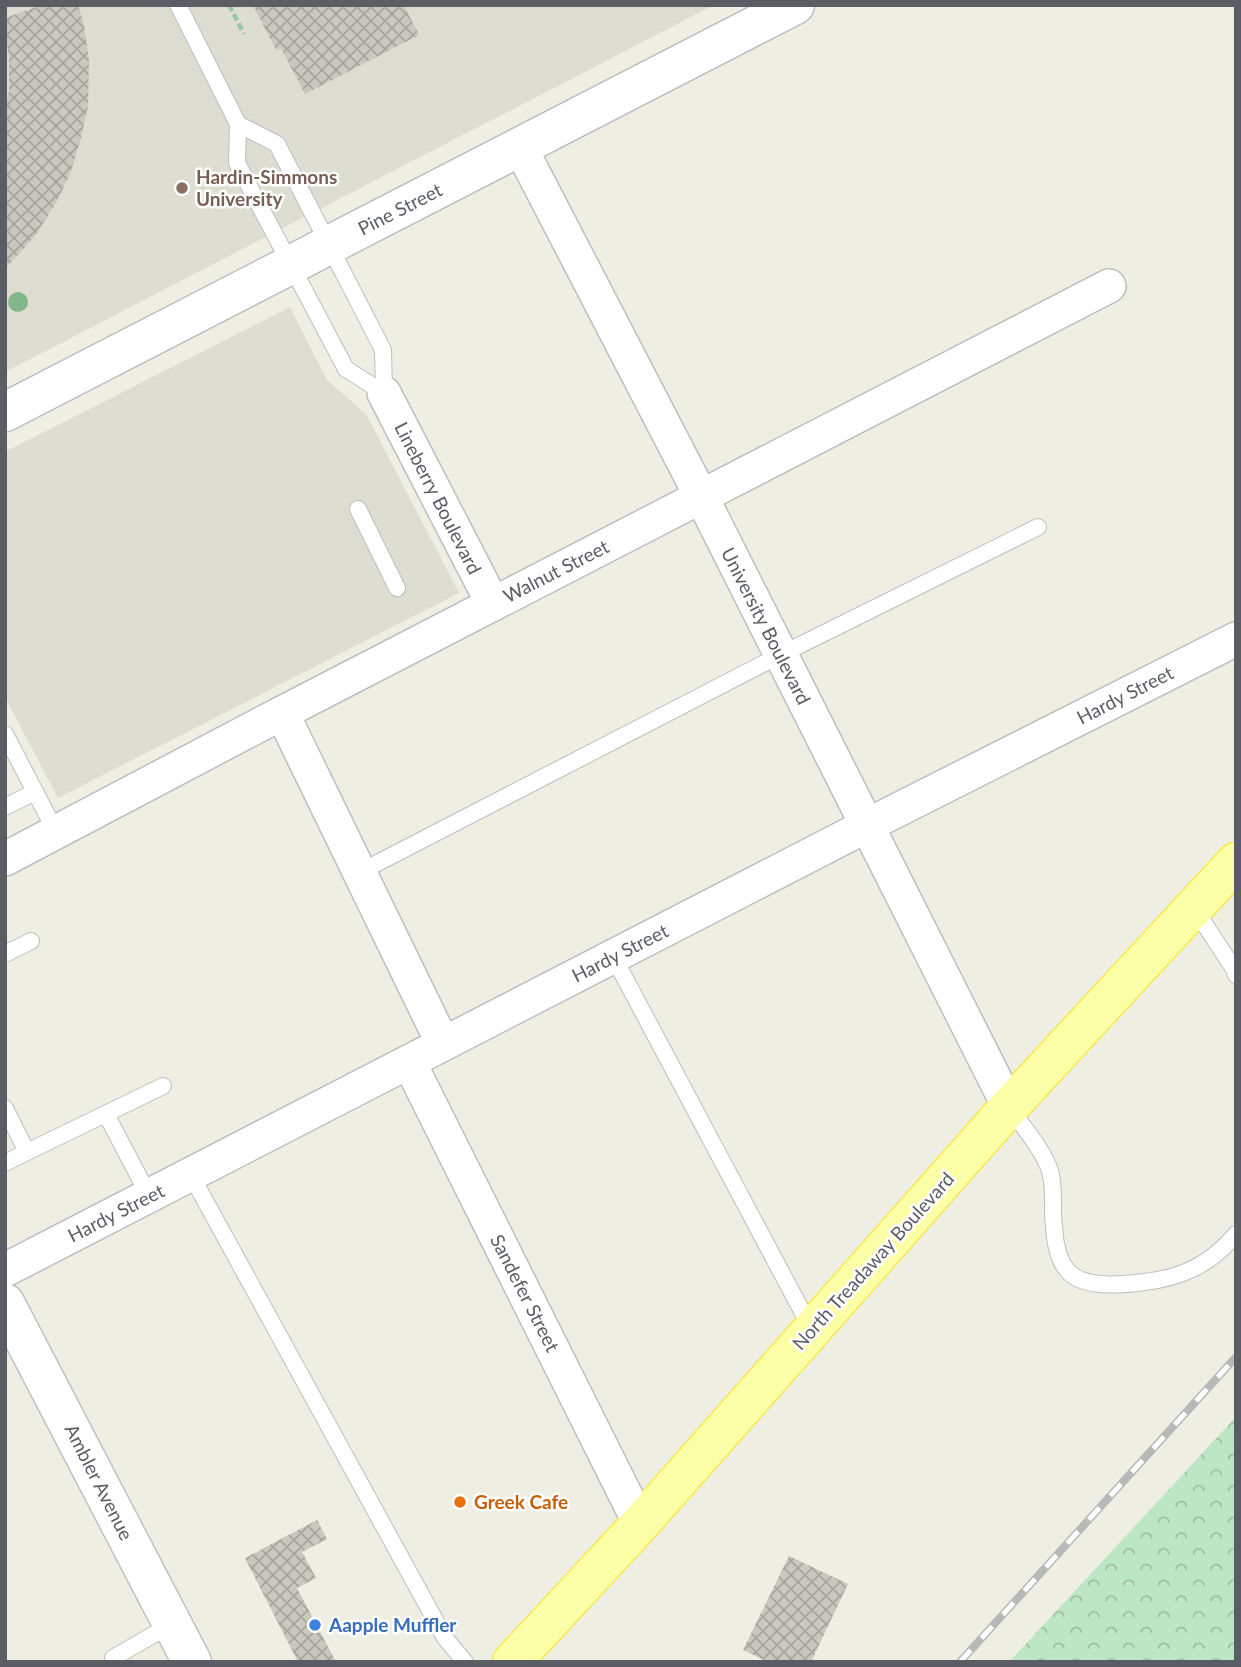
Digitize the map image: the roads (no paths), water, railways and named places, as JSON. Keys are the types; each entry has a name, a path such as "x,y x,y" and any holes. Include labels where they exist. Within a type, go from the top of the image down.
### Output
{"main road":[{"name":"North Treadaway Boulevard","path":"512,1662 640,1524 1009,1107 1236,862"}],"street":[{"name":"Pine Street","path":"5,412 795,5"},
{"name":"University Boulevard","path":"520,146 701,496 1009,1107"},
{"name":"Walnut Street","path":"5,859 1109,286"},
{"name":"Lineberry Boulevard","path":"384,393 493,604"},
{"name":"Hardy Street","path":"5,1270 612,956 1236,639"},
{"path":"282,713 443,1044"},
{"name":"Sandefer Street","path":"409,1062 640,1524"},
{"name":"Ambler Avenue","path":"5,1303 192,1662"}],"lane":[{"path":"177,5 238,124 237,163 290,265 346,369 384,393"},
{"name":"Lineberry Boulevard","path":"238,124 277,144 383,350 384,393"},
{"path":"358,509 397,588"},
{"path":"360,872 780,655 1038,527"},
{"path":"5,734 56,832"},
{"path":"5,807 35,792"},
{"path":"1194,908 1236,975"},
{"path":"5,954 31,941"},
{"path":"612,956 812,1330"},
{"path":"5,1163 163,1086"},
{"path":"1009,1107 1044,1156 1050,1170 1058,1255 1066,1270 1076,1278 1090,1283 1128,1284 1183,1275 1217,1254 1236,1234"},
{"path":"5,1108 27,1152"},
{"path":"106,1114 149,1196"},
{"path":"191,1175 445,1638 465,1662"},
{"path":"113,1661 173,1624"}],"railway":[{"path":"960,1662 1236,1357"}],"place":[{"name":"Hardin-Simmons University","path":"182,188"},
{"name":"Greek Cafe","path":"460,1502"},
{"name":"Aapple Muffler","path":"315,1625"}]}
